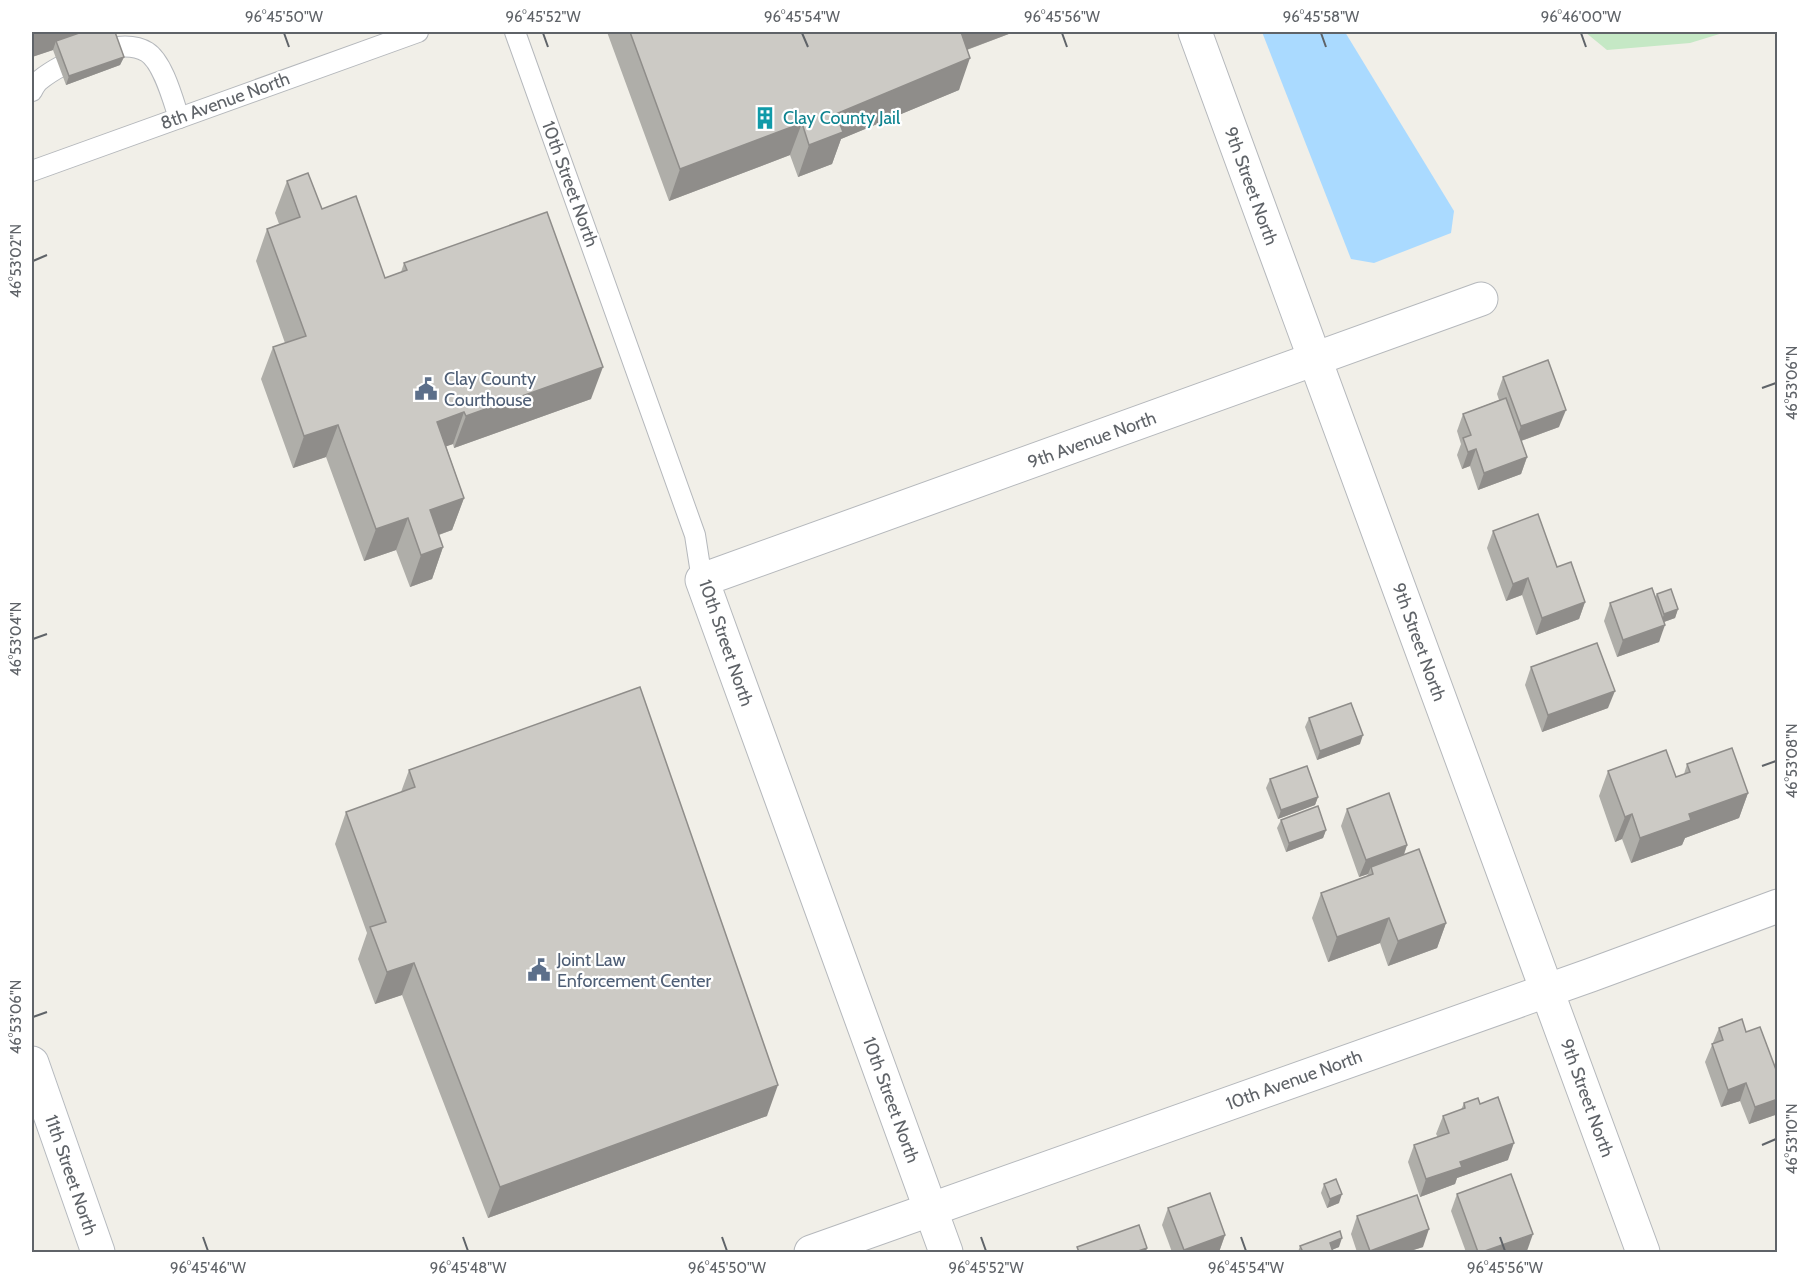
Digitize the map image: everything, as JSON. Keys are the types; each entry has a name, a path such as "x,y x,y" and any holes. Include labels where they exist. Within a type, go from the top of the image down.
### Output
{"street":[{"name":"9th Street North","path":"1195,32 1643,1252"},
{"name":"9th Avenue North","path":"702,580 1481,299"},
{"name":"10th Street North","path":"702,580 946,1252"},
{"name":"10th Avenue North","path":"811,1252 1778,906"},
{"name":"11th Street North","path":"32,1062 98,1252"}],"lane":[{"name":"8th Avenue North","path":"33,165 179,118 418,32"},
{"name":"10th Street North","path":"515,32 695,535 702,580"},
{"path":"32,91 38,81 66,63 109,48 128,46 148,52 160,67 179,118"}],"green space":[{"path":"1585,32 1726,32 1690,43 1607,50"}],"water":[{"path":"1262,32 1345,32 1454,211 1451,233 1374,263 1351,259"}],"building":[{"path":"82,32 115,32 124,57 69,76 56,41"},
{"name":"Clay County Jail","path":"630,32 961,32 970,58 836,114 843,132 809,145 802,123 680,169"},
{"name":"Clay County Courthouse","path":"308,173 322,209 356,196 385,278 407,270 404,263 547,212 603,367 466,416 464,412 437,422 464,498 430,510 443,547 421,555 408,518 376,529 338,425 304,436 273,347 306,336 267,229 300,217 287,181"},
{"path":"1548,360 1566,410 1521,426 1503,377"},
{"path":"1506,398 1527,457 1484,473 1476,449 1468,452 1463,438 1471,435 1463,414"},
{"path":"1538,514 1557,567 1571,562 1585,602 1542,618 1528,578 1513,584 1493,531"},
{"path":"1652,588 1665,625 1623,640 1610,603"},
{"path":"1671,589 1678,609 1664,614 1657,594"},
{"path":"1597,643 1615,691 1548,715 1531,667"},
{"name":"Joint Law Enforcement Center","path":"640,687 778,1085 500,1187 414,963 387,972 370,927 386,922 346,812 415,787 409,770"},
{"path":"1351,703 1363,735 1320,751 1309,718"},
{"path":"1732,748 1748,793 1689,814 1691,820 1640,838 1632,814 1625,817 1608,771 1666,750 1676,777 1690,772 1687,764"},
{"path":"1307,766 1318,797 1281,810 1270,779"},
{"path":"1389,793 1407,845 1366,860 1347,809"},
{"path":"1318,806 1326,830 1289,843 1281,820"},
{"path":"1419,849 1446,923 1398,941 1389,918 1337,937 1321,893 1373,874 1371,867"},
{"path":"1742,1019 1746,1032 1760,1027 1778,1075 1778,1099 1755,1107 1746,1083 1728,1090 1712,1044 1723,1040 1719,1028"},
{"path":"1498,1097 1514,1143 1460,1162 1462,1167 1426,1179 1414,1145 1449,1133 1443,1116 1465,1108 1464,1103 1478,1098 1480,1104"},
{"path":"1511,1174 1533,1234 1478,1252 1457,1194"},
{"path":"1336,1179 1342,1194 1330,1199 1324,1184"},
{"path":"1210,1193 1225,1235 1184,1250 1168,1208"},
{"path":"1417,1195 1429,1229 1370,1251 1357,1216"},
{"path":"1139,1225 1147,1248 1138,1252 1079,1252 1077,1247"},
{"path":"1340,1231 1342,1238 1330,1243 1333,1252 1303,1252 1300,1246"}],"place":[{"name":"Clay County Jail","path":"765,118"},
{"name":"Clay County Courthouse","path":"426,389"},
{"name":"Joint Law Enforcement Center","path":"539,970"}]}
